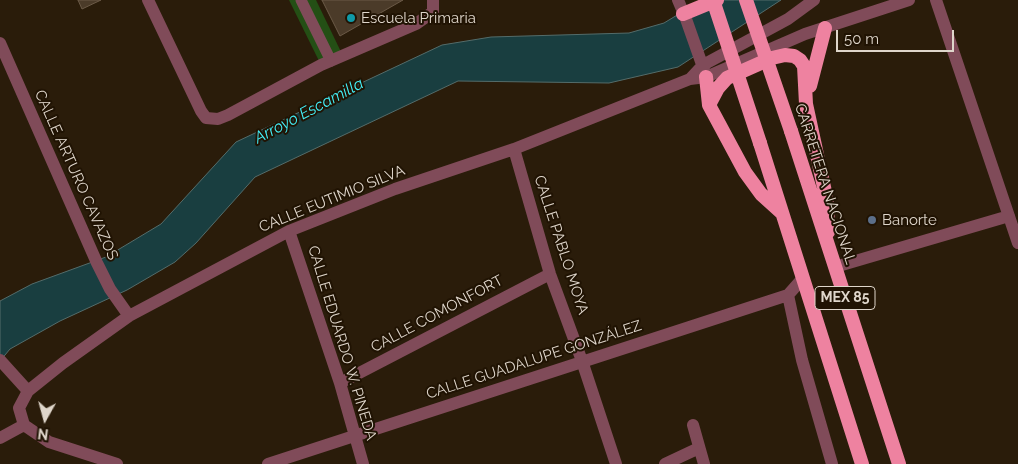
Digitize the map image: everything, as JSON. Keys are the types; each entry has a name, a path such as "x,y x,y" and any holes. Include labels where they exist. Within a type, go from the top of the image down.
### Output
{"highway":[{"name":"MEX 85","path":"713,0 784,215 862,464"},
{"path":"685,14 717,0"},
{"name":"CARRETERA NACIONAL","path":"746,0 791,132 898,464"},
{"path":"806,104 825,28"},
{"name":"MEX 85","path":"709,105 718,88 727,78 772,58 785,55 794,56 800,60 804,66 806,104 827,201 827,243"},
{"path":"703,68 709,105 745,172 761,194 784,215"}],"street":[{"path":"148,0 201,111 206,118 218,119 331,61 426,19 433,12 433,0"},
{"path":"301,0 331,61"},
{"path":"678,0 685,14 703,68"},
{"name":"CALLE EUTIMIO SILVA","path":"24,425 19,408 28,391 62,363 129,316 290,231 395,189 514,150 690,79 703,68 788,19 814,0"},
{"name":"CALLE EUTIMIO SILVA","path":"703,68 909,0"},
{"path":"936,0 1018,243"},
{"name":"CALLE ARTURO CAVAZOS","path":"0,43 97,263 110,289 129,316"},
{"name":"CALLE PABLO MOYA","path":"514,150 550,274 582,361 616,464"},
{"path":"835,267 1009,216"},
{"name":"CALLE EDUARDO W. PINEDA","path":"290,231 340,384 363,464"},
{"name":"CALLE COMONFORT","path":"340,384 550,274"},
{"path":"803,278 788,295 802,360 832,464"},
{"name":"CALLE GUADALUPE GONZÁLEZ","path":"268,464 788,295"},
{"path":"4,365 28,391"},
{"path":"693,424 704,464"},
{"path":"0,438 24,425 49,442 117,464"},
{"path":"665,464 699,448"}],"green space":[{"path":"289,0 316,0 343,56 321,65"}],"water":[{"name":"Arroyo Escamilla","path":"702,0 781,0 678,67 609,83 458,81 255,177 196,243 175,262 127,290 60,321 10,349 0,361 0,301 32,284 106,257 161,224 236,142 442,45 491,37 629,33 664,23"}],"building":[{"path":"78,0 101,0 82,9"},
{"name":"Escuela Primaria","path":"322,0 403,0 340,36"}],"place":[{"name":"Escuela Primaria","path":"351,18"},
{"name":"Banorte","path":"872,220"}]}
